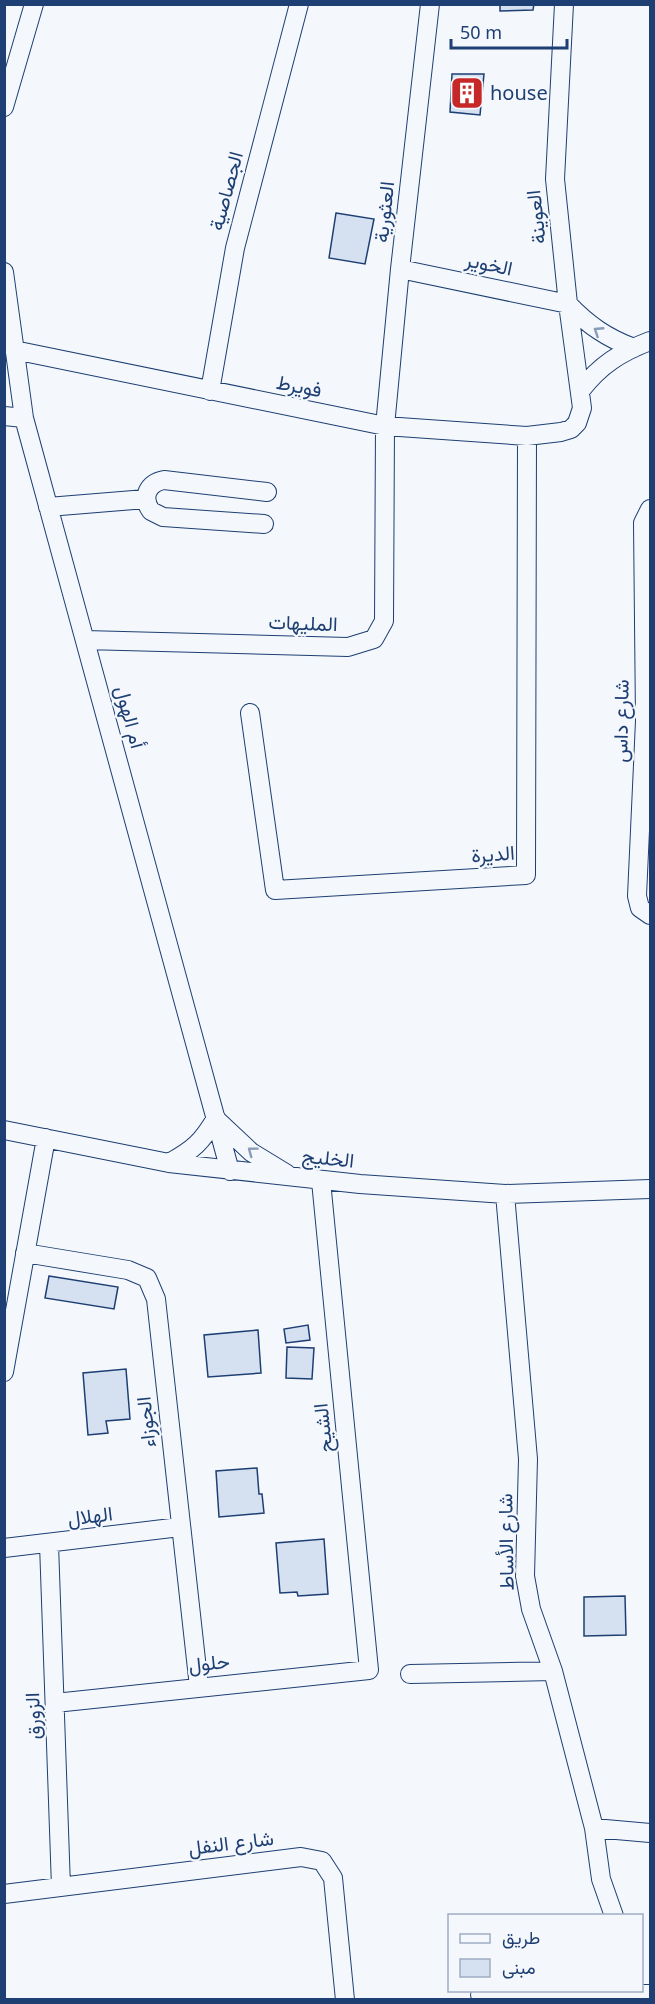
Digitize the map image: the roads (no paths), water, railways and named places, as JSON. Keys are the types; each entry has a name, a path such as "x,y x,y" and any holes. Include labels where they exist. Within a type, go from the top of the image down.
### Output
{"street":[{"path":"4,107 34,4"},
{"name":"الجصاصية","path":"210,391 235,248 299,4"},
{"name":"العثورية","path":"385,426 430,4"},
{"name":"العوينة","path":"564,4 555,179 568,304 581,390 582,408 577,423"},
{"name":"الخوير","path":"400,269 568,304"},
{"name":"أم الهول","path":"4,272 24,418 230,1171"},
{"path":"568,304 582,319 615,341 642,344"},
{"path":"581,390 604,364 642,344"},
{"name":"فويرط","path":"14,350 385,426 527,436 561,432 571,429 577,423"},
{"path":"4,417 24,418"},
{"name":"المليهات","path":"85,640 348,647 374,639 384,621 385,426"},
{"name":"الديرة","path":"250,713 275,890 526,875 527,436"},
{"path":"264,524 163,516 152,511 146,499 151,485 164,480 267,492"},
{"path":"48,507 146,499"},
{"name":"شارع داس","path":"647,516 648,721 637,896 640,908 651,915"},
{"path":"170,1163 197,1146 206,1136 216,1118 251,1152 293,1177"},
{"name":"الخليج","path":"4,1130 170,1163 321,1181 505,1194 651,1189"},
{"path":"4,1372 46,1138"},
{"name":"الشيح","path":"321,1181 369,1670"},
{"name":"شارع الأساط","path":"505,1194 528,1459 525,1576 531,1609 552,1671 594,1828 601,1879 613,1914"},
{"name":"الجوزاء","path":"25,1253 128,1270 147,1278 156,1299 199,1687"},
{"name":"الهلال","path":"4,1548 180,1527"},
{"name":"الزورق","path":"49,1544 61,1887"},
{"name":"حلول","path":"55,1703 369,1670"},
{"path":"410,1674 552,1671"},
{"path":"594,1828 651,1833"},
{"name":"شارع النفل","path":"4,1894 301,1857 322,1861 333,1878 345,2000"},
{"path":"480,1995 644,1994"}],"place":[{"name":"house","path":"467,93"}]}
